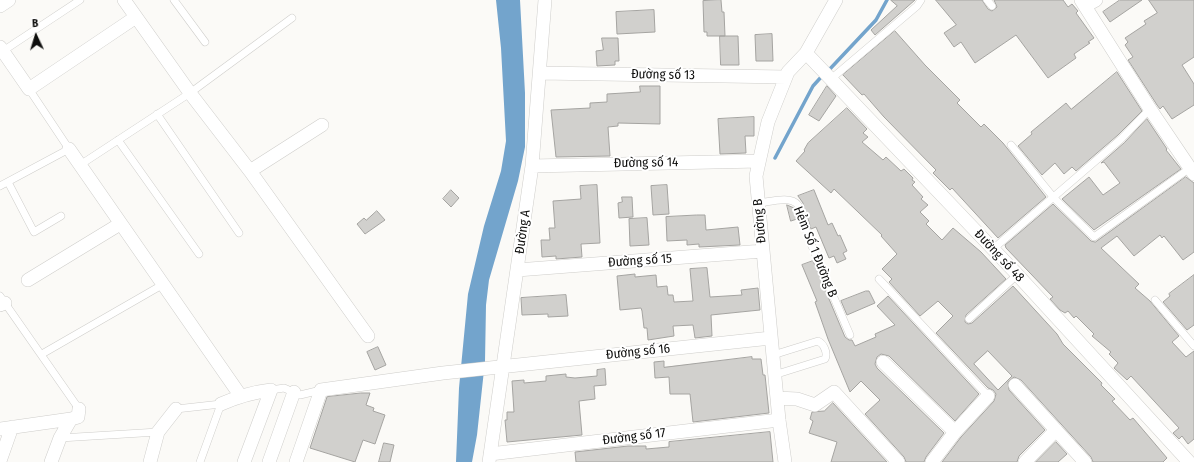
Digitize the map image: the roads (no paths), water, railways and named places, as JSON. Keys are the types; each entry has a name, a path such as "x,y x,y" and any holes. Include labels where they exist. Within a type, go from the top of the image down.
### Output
{"street":[{"path":"0,6 9,0"},
{"path":"124,0 190,93 250,171 368,336"},
{"name":"Đường A","path":"489,458 504,366 532,166 545,0"},
{"name":"Đường B","path":"785,462 774,375 756,176 768,122 788,72 806,52 836,0"},
{"path":"1087,2 1150,110 1192,171"},
{"path":"2,49 29,89 136,17"},
{"name":"Đường số 48","path":"806,52 1018,275 1189,462"},
{"name":"Đường số 13","path":"540,73 786,77"},
{"path":"250,171 322,125"},
{"path":"68,149 240,395"},
{"name":"Đường số 14","path":"532,166 759,160"},
{"path":"28,280 120,224"},
{"name":"Đường số 15","path":"518,270 763,251"},
{"name":"Đường số 16","path":"321,390 443,373 771,338"},
{"path":"883,362 955,432"},
{"path":"1016,385 1085,462"},
{"path":"221,404 240,395 252,395 271,390"},
{"path":"244,462 271,390"},
{"path":"296,462 321,390"},
{"path":"269,462 294,392"},
{"path":"777,398 797,399 815,405 834,392 898,462"},
{"path":"932,462 955,432 988,396"},
{"path":"150,462 158,432 176,409"},
{"path":"0,461 4,426 75,414"},
{"path":"51,462 60,438 75,414"},
{"name":"Đường số 17","path":"489,458 779,420"},
{"path":"1025,462 1056,430"}],"lane":[{"path":"2,49 80,0"},
{"path":"174,0 205,42"},
{"path":"830,77 917,6 921,0"},
{"path":"987,0 992,6"},
{"path":"80,165 190,93 292,18"},
{"path":"0,186 68,149 29,89"},
{"path":"993,249 1122,139 1150,110"},
{"path":"157,114 239,233"},
{"path":"118,140 199,254"},
{"path":"1011,145 1054,198 1094,237 1192,171"},
{"path":"8,182 34,232 61,216"},
{"name":"Hẻm Số 1 Đường B","path":"759,203 790,200 795,201 798,205 811,244 850,335"},
{"path":"969,319 1018,275"},
{"path":"879,279 988,396"},
{"path":"42,354 162,285"},
{"path":"1155,300 1194,346"},
{"path":"2,302 42,354 75,414"},
{"path":"773,355 818,341 825,348 827,357 825,359 774,375"},
{"path":"271,390 284,388 300,395 321,390"},
{"path":"176,409 221,404 200,462"},
{"path":"60,438 158,432"}],"water":[{"path":"496,0 520,0 525,93 525,147 518,181 489,280 486,305 485,361 477,435 472,462 456,462 459,388 468,294 484,226 501,171 506,141 501,48"}],"waterway":[{"path":"828,71 876,20 887,0"},
{"path":"775,158 813,86 823,75"}]}
